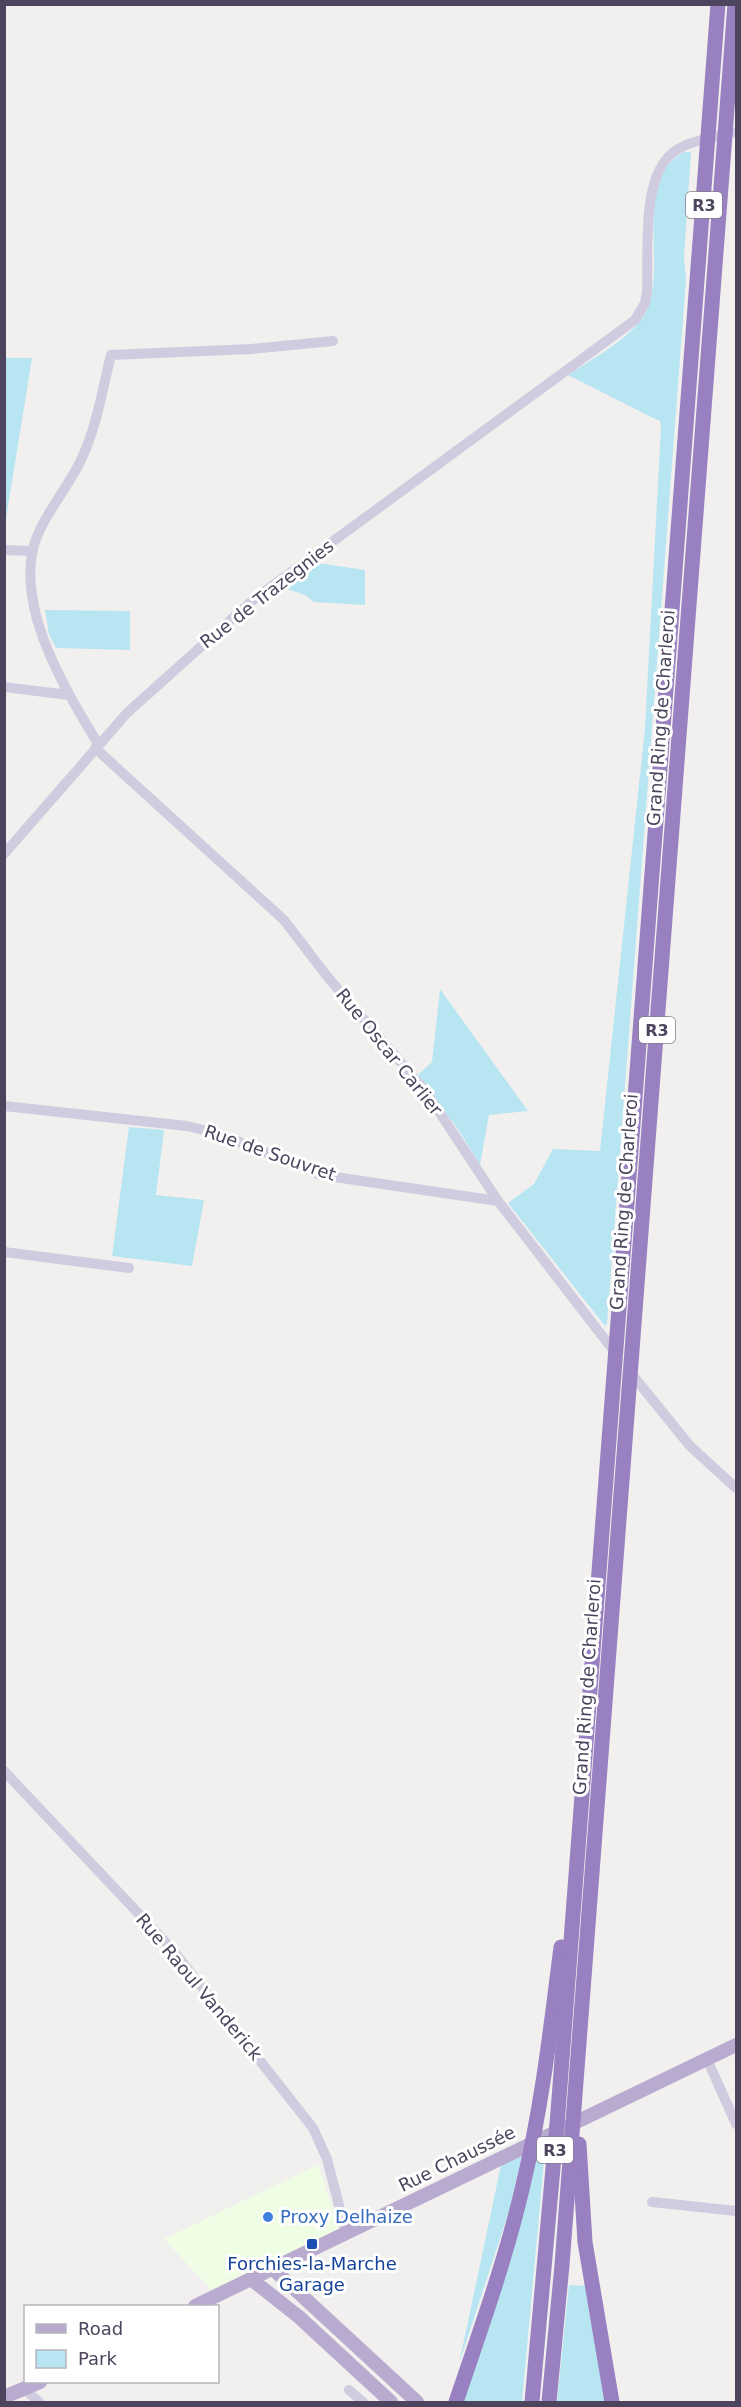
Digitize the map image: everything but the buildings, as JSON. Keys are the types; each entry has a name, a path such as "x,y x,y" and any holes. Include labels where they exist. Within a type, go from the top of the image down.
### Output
{"highway":[{"name":"Grand Ring de Charleroi","path":"532,2403 574,1898 718,4"},
{"name":"Grand Ring de Charleroi","path":"549,2403 735,4"},
{"path":"456,2403 508,2245 524,2184 549,2038 564,1917 574,1898"},
{"path":"573,2111 579,2146 585,2242 612,2403"},
{"path":"446,2403 468,2362"}],"main road":[{"name":"Rue Chaussée","path":"199,2305 736,2045"},
{"path":"273,2269 384,2369 417,2403"},
{"path":"252,2279 299,2317 392,2403"},
{"path":"4,2397 38,2383"}],"street":[{"name":"Rue de Trazegnies","path":"4,854 96,746 150,691 254,600 622,332 642,311 647,291 653,183 662,164 676,150 736,132"},
{"path":"4,550 33,551 39,534 80,462 98,413 111,355 250,349 333,341"},
{"name":"Rue Oscar Carlier","path":"33,551 30,570 41,634 96,746 284,920 334,984 426,1092 498,1201 642,1388 690,1446 736,1488"},
{"path":"4,687 69,695"},
{"name":"Rue de Souvret","path":"4,1106 187,1126 220,1134 321,1174 498,1201"},
{"path":"4,1252 129,1268"},
{"name":"Rue Raoul Vanderick","path":"4,1771 172,1949 313,2128 327,2159 346,2232"},
{"path":"706,2059 736,2124"},
{"path":"652,2202 736,2211"},
{"path":"24,2389 39,2403"},
{"path":"349,2390 363,2403"}],"shaded area":[{"path":"318,2165 339,2229 212,2290 164,2239"}],"green space":[{"path":"684,152 691,152 684,257 686,279 607,1324 605,1326 508,1203 534,1184 553,1149 600,1151 645,728 661,427 660,421 568,375 620,340 638,324 644,315 651,296 654,274 654,205 658,184 668,166"},
{"path":"4,358 32,358 5,525"},
{"path":"310,562 365,570 365,605 314,602 305,595 281,587"},
{"path":"45,610 130,611 130,650 56,648 49,634"},
{"path":"440,989 528,1111 489,1115 480,1165 458,1129 417,1076 432,1062"},
{"path":"129,1127 164,1130 156,1195 204,1200 192,1266 112,1256"},
{"path":"545,2150 522,2402 459,2402 535,2151"},
{"path":"522,2156 509,2211 459,2364 501,2165"},
{"path":"569,2285 588,2286 606,2402 557,2402"}],"place":[{"name":"Proxy Delhaize","path":"268,2217"},
{"name":"Forchies-la-Marche Garage","path":"312,2244"}]}
